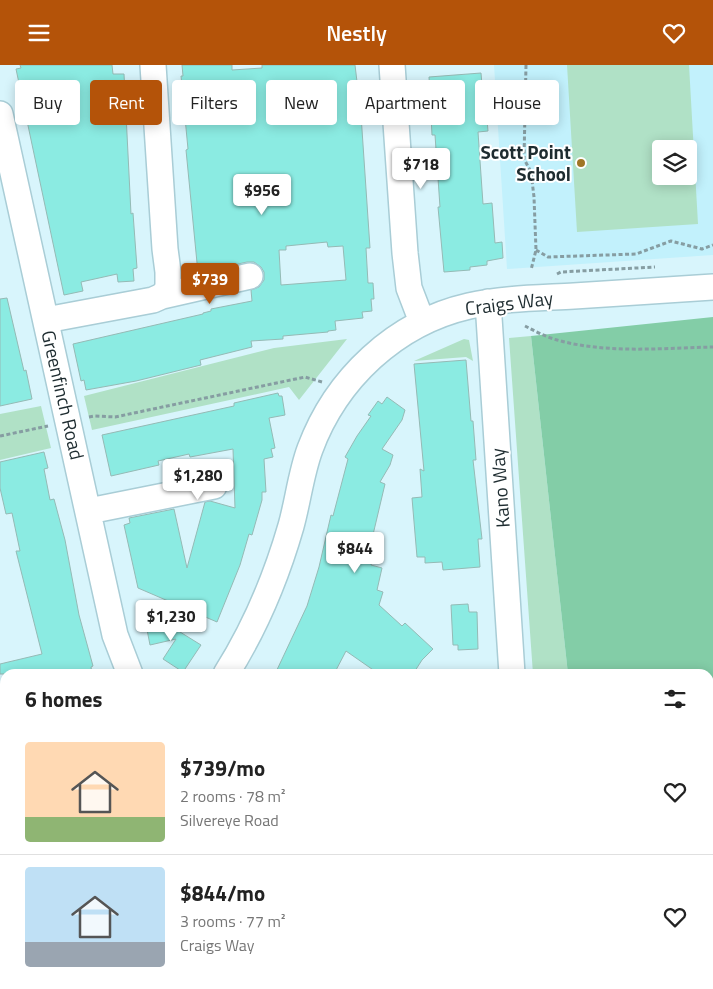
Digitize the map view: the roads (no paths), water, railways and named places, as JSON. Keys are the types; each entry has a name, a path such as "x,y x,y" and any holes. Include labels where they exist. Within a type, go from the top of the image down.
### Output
{"street":[{"path":"153,65 168,272 168,289 162,296"},
{"path":"392,65 409,288 422,322"},
{"name":"Greenfinch Road","path":"0,114 115,635 128,669"},
{"path":"46,320 154,300 162,296 250,276"},
{"name":"Craigs Way","path":"229,669 241,650 260,611 276,571 292,525 310,450 328,411 366,362 396,337 422,322 446,312 488,302 713,287"},
{"name":"Kano Way","path":"488,302 512,669"},
{"path":"89,511 214,486"}],"place":[{"name":"Scott Point School","path":"581,163"}]}
